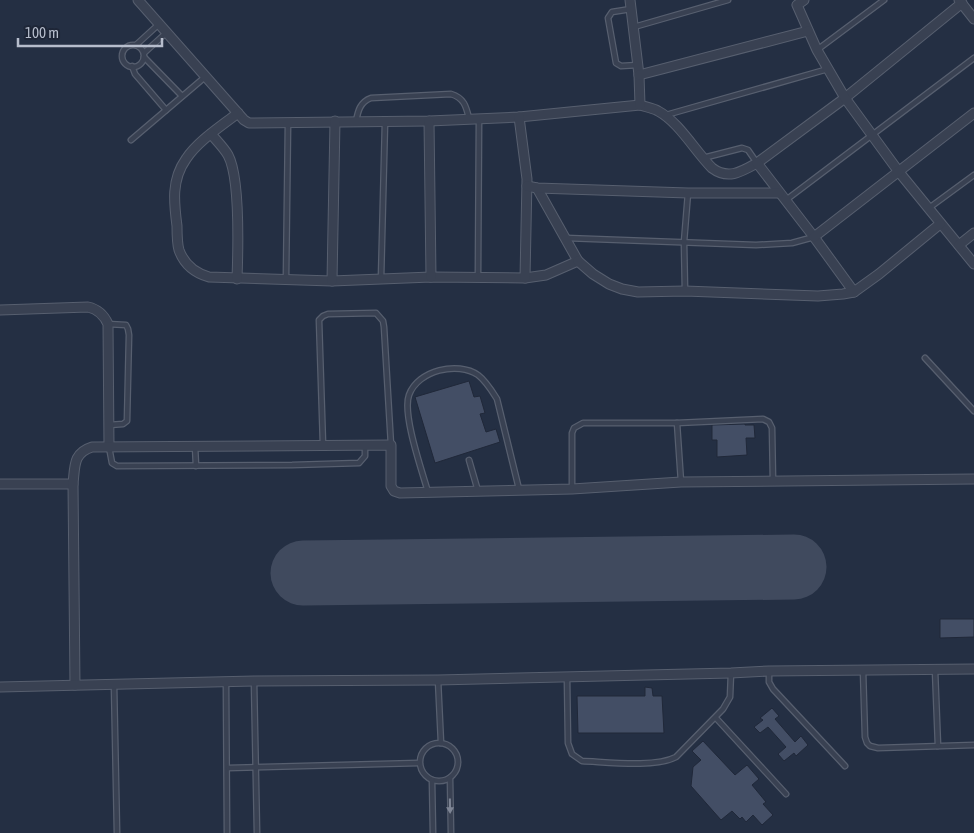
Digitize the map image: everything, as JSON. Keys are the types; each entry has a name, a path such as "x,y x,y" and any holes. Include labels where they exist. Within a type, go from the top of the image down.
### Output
{"street":[{"path":"138,0 205,77 244,120 249,123 385,122 519,117 640,105 658,111 665,116 702,158 712,168 724,175 737,174 757,164 845,98 961,2 974,19"},
{"path":"798,2 817,50 845,98 940,224 974,264"},
{"path":"630,4 639,75 640,105"},
{"path":"639,75 808,31"},
{"path":"238,113 211,134 186,158 177,174 174,189 179,249 193,270 200,275 237,279 332,281 478,276 525,278 546,275 578,261"},
{"path":"814,237 974,113"},
{"path":"519,117 527,186 525,278"},
{"path":"332,281 335,121"},
{"path":"430,121 431,277"},
{"path":"211,134 228,156 234,174 238,251 237,279"},
{"path":"757,164 854,292"},
{"path":"527,186 537,188 688,193 779,193"},
{"path":"537,188 578,261 593,274 622,289 638,292 685,291 818,296 854,292 940,224"},
{"path":"959,245 974,233"},
{"path":"0,310 88,307 99,312 105,318 108,324 109,447"},
{"path":"75,685 73,484 75,464 78,457 84,450 92,447 391,446 390,479 394,490 400,492 572,489 681,482 974,479"},
{"path":"0,484 73,484"},
{"path":"0,687 254,681 438,680 769,671 974,669"}],"lane":[{"path":"634,27 728,0"},
{"path":"817,50 884,0"},
{"path":"630,4 612,12 608,18 616,63 621,66 638,65"},
{"path":"159,24 136,45 128,46 122,55 125,63 132,66 140,64 144,55 166,33"},
{"path":"136,45 140,46 144,55 182,96"},
{"path":"785,201 974,58"},
{"path":"132,66 136,74 166,110"},
{"path":"665,116 828,69"},
{"path":"131,140 205,77"},
{"path":"356,121 359,107 371,98 451,94 466,105 469,118"},
{"path":"478,276 479,118"},
{"path":"381,279 385,122"},
{"path":"286,280 288,123"},
{"path":"702,158 742,148 748,150 757,164"},
{"path":"928,208 974,175"},
{"path":"685,291 684,242 688,193"},
{"path":"566,238 782,244 799,242 814,237"},
{"path":"322,445 320,320 328,314 376,314 384,321 391,446"},
{"path":"108,324 126,325 129,335 127,421 124,424 109,426"},
{"path":"925,358 974,411"},
{"path":"428,492 408,417 409,395 420,381 428,376 438,371 457,369 467,370 479,376 497,399 519,490"},
{"path":"572,489 572,433 574,428 583,423 677,423 763,419 769,422 772,428 773,482"},
{"path":"677,423 681,482"},
{"path":"109,447 112,463 117,466 196,466 359,463 365,456 365,445"},
{"path":"195,446 196,466"},
{"path":"468,460 478,491"},
{"path":"863,670 865,737 870,746 878,748 974,745"},
{"path":"935,670 938,746"},
{"path":"769,671 769,682 773,688 845,766"},
{"path":"566,677 568,744 572,754 582,761 656,763 668,761 676,757 724,709 730,697 731,673"},
{"path":"438,680 441,743"},
{"path":"254,681 257,833"},
{"path":"226,682 228,833"},
{"path":"114,684 117,833"},
{"path":"716,718 786,794"},
{"path":"441,743 449,746 457,758 456,771 450,778 438,782 426,776 419,764 425,748 441,743"},
{"path":"228,768 419,764"},
{"path":"450,778 451,833"},
{"path":"432,780 433,833"}],"building":[{"path":"469,381 474,397 480,396 485,413 480,414 486,432 496,429 500,442 435,463 415,397"},
{"path":"712,425 754,425 755,438 746,438 747,455 717,457 717,440 712,440"},
{"path":"940,619 974,619 974,637 940,638"},
{"path":"645,687 652,688 653,696 662,696 664,733 578,733 577,696 645,696"},
{"path":"772,708 779,716 775,719 795,742 801,736 808,745 796,756 794,753 784,761 778,754 786,747 768,727 760,733 754,727 763,720 760,718"},
{"path":"703,741 735,775 747,765 759,779 752,785 766,802 763,804 773,815 762,825 753,815 746,822 732,811 721,820 691,786 693,767 701,760 692,751"}],"runway":[{"path":"303,573 794,567"}]}
